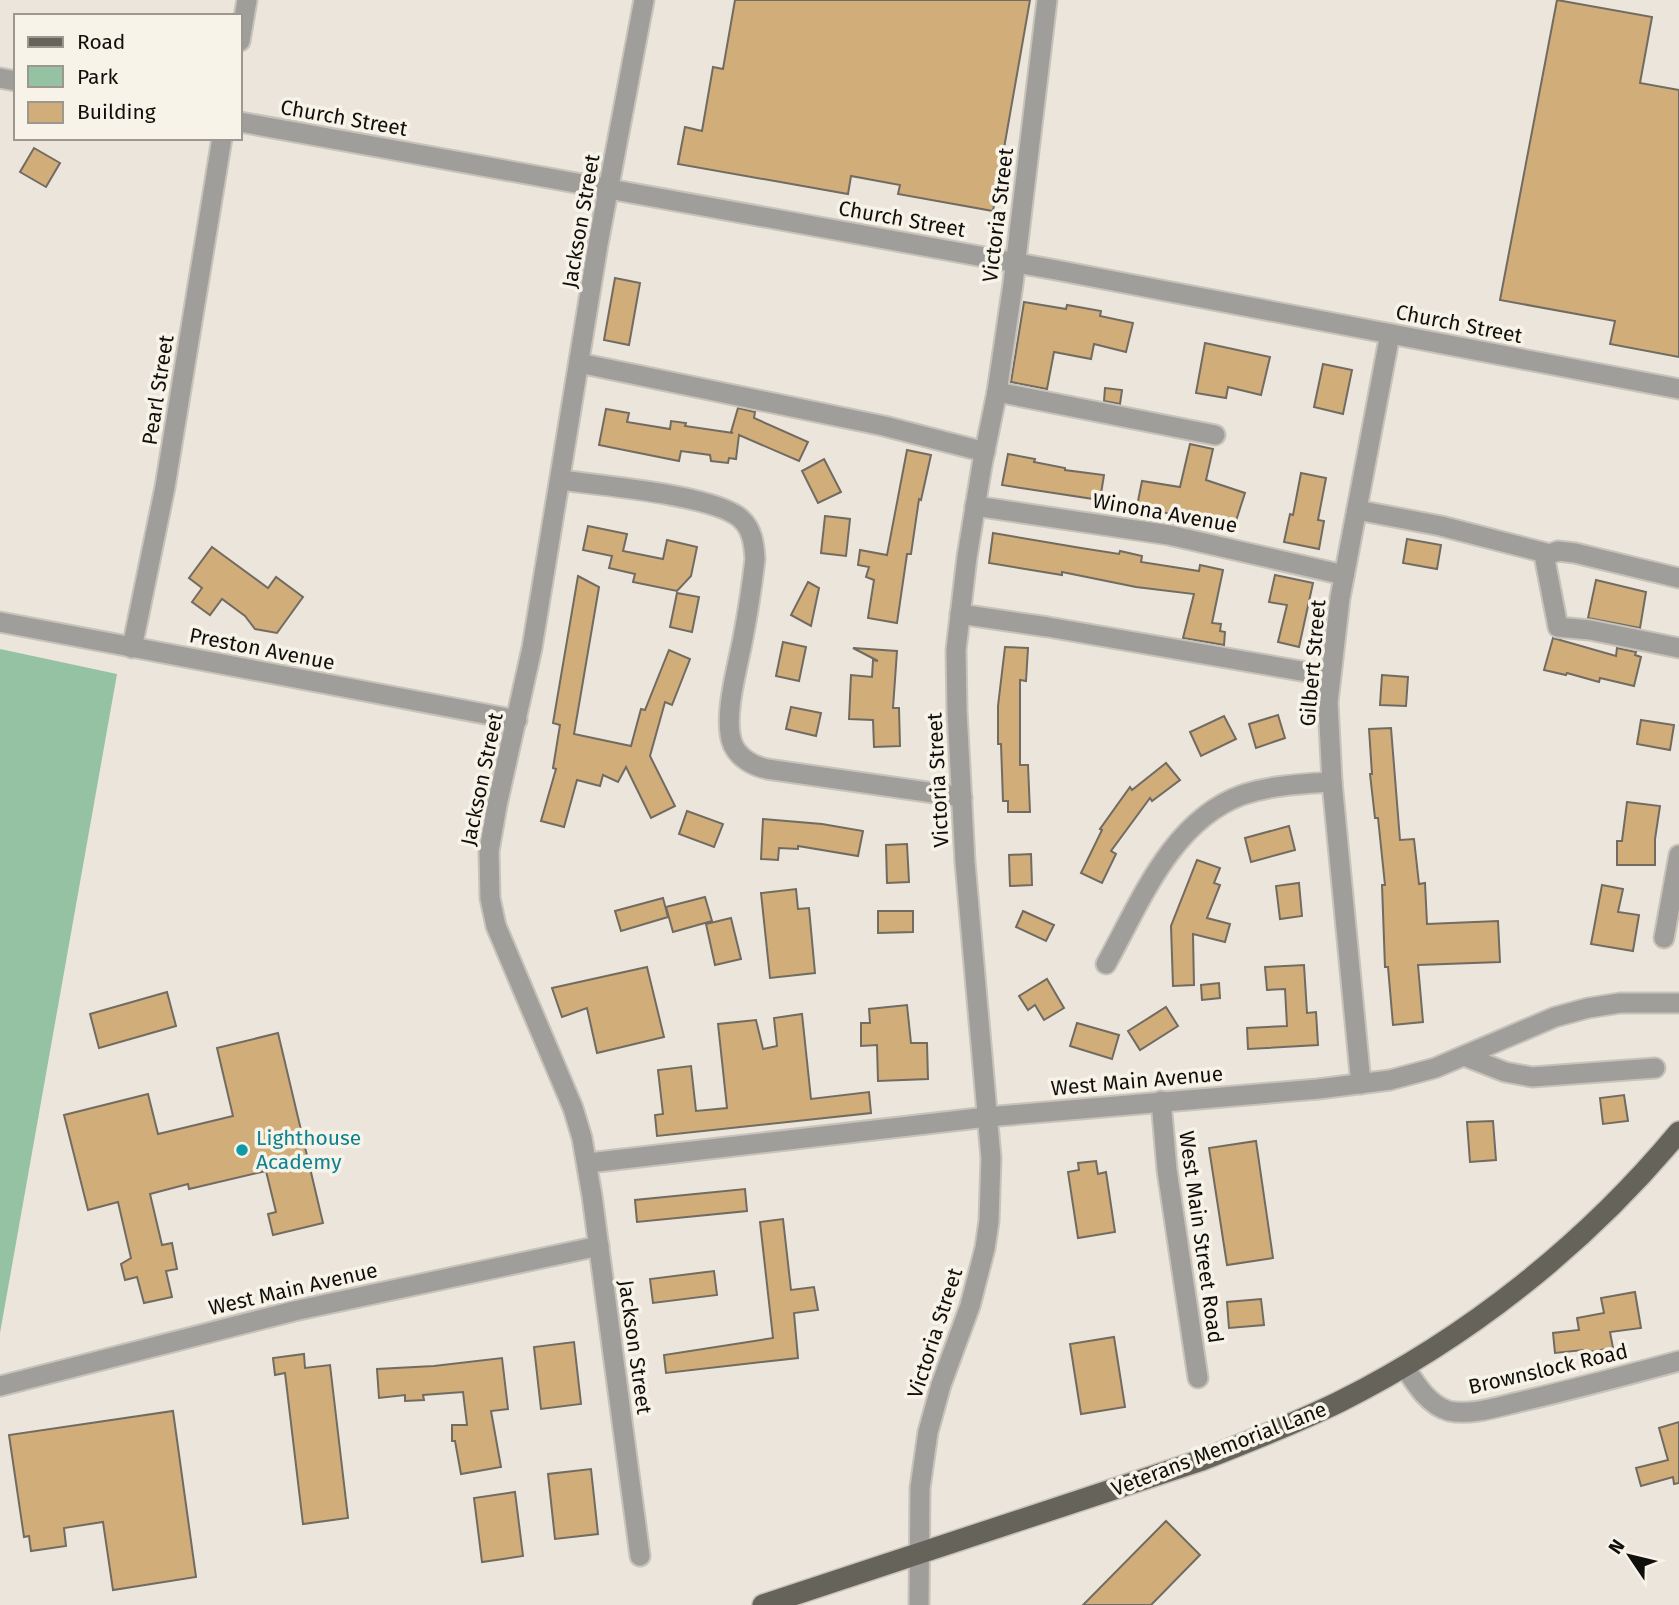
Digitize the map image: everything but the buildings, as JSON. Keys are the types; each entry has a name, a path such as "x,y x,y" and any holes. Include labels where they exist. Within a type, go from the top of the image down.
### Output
{"main road":[{"name":"Veterans Memorial Lane","path":"764,1605 1124,1487 1255,1440 1342,1400 1404,1366 1472,1322 1553,1260 1603,1215 1679,1132"}],"street":[{"path":"242,29 247,0"},
{"name":"Jackson Street","path":"640,1556 588,1163 573,1108 500,936 490,898 488,867 491,836 538,615 598,244 644,0"},
{"name":"Victoria Street","path":"919,1605 920,1488 928,1432 941,1385 970,1306 985,1248 992,1195 988,1117 966,872 957,711 957,650 975,506 997,392 1015,263 1047,0"},
{"name":"Church Street","path":"242,122 1015,263 1679,389"},
{"name":"Pearl Street","path":"132,648 165,486 222,140"},
{"name":"Gilbert Street","path":"1361,1084 1332,782 1328,713 1330,676 1344,575 1390,334"},
{"path":"579,363 895,429 985,452"},
{"path":"997,392 1215,435"},
{"path":"560,480 645,491 704,503 729,510 747,526 753,541 755,559 730,725 732,742 739,754 766,769 962,797"},
{"name":"Winona Avenue","path":"975,506 1169,535 1344,575"},
{"path":"1357,510 1441,526 1550,554"},
{"path":"1679,578 1574,553 1558,551 1545,560 1558,627 1590,630 1679,648"},
{"path":"960,614 1048,626 1330,676"},
{"name":"Preston Avenue","path":"0,622 517,720"},
{"path":"1106,964 1156,873 1194,824 1225,802 1242,795 1278,786 1332,782"},
{"path":"1664,937 1679,855"},
{"name":"West Main Avenue","path":"588,1163 988,1117 1361,1084 1435,1068 1555,1017 1588,1008 1620,1003 1679,1003"},
{"path":"1464,1056 1506,1072 1532,1077 1655,1068"},
{"name":"West Main Street Road","path":"1161,1101 1167,1170 1198,1378"},
{"name":"West Main Avenue","path":"0,1387 302,1309 599,1246"},
{"name":"Brownslock Road","path":"1404,1366 1417,1386 1431,1400 1445,1409 1460,1412 1535,1399 1679,1361"}],"green space":[{"path":"0,649 117,674 0,1333"}],"place":[{"name":"Lighthouse Academy","path":"242,1150"}]}
